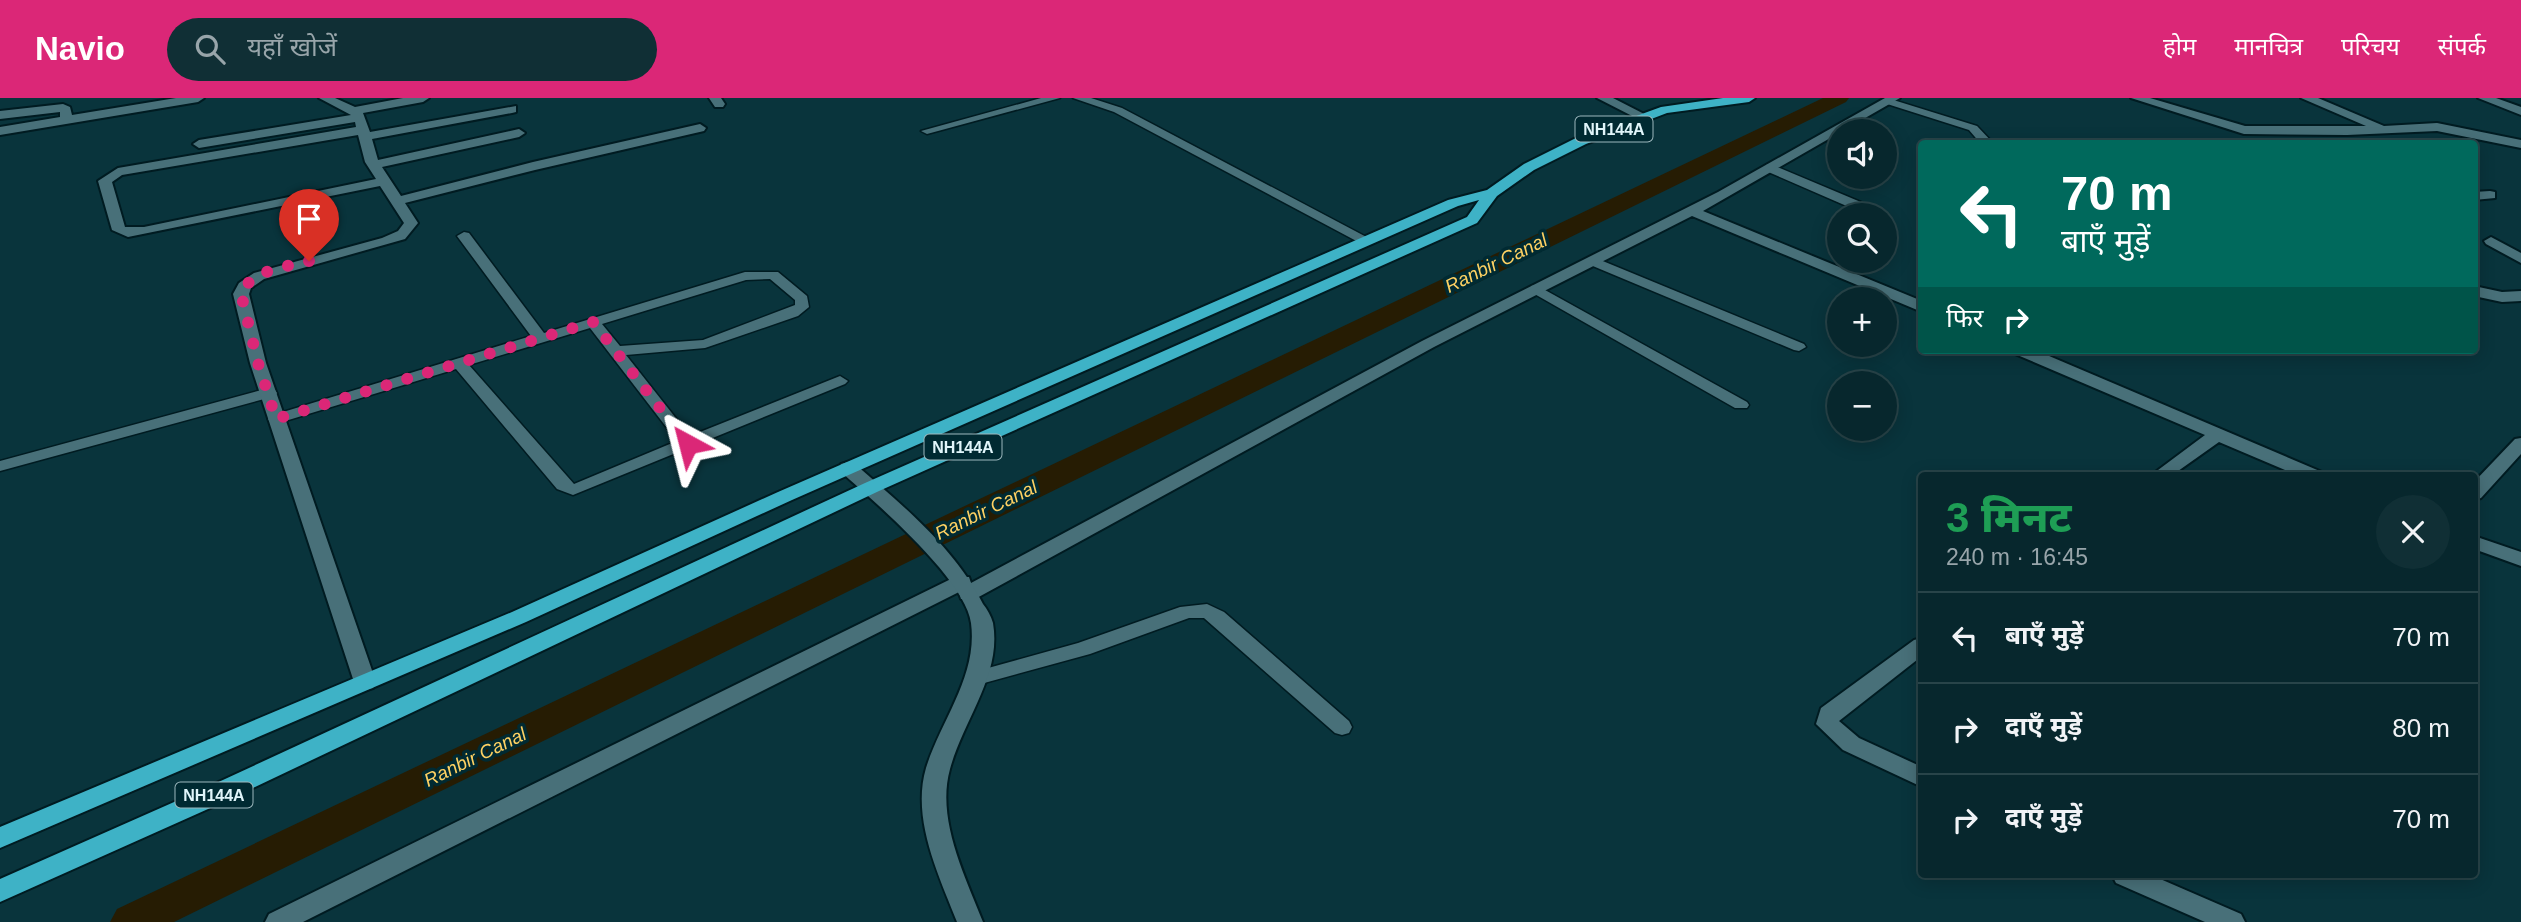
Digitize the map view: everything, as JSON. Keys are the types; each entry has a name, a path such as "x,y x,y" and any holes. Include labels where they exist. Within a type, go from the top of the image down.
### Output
{"highway":[{"name":"NH144A","path":"365,682 519,617 848,468 1453,203 1492,193 1547,157 1644,117 1686,106 1749,98"},
{"name":"NH144A","path":"0,891 208,798 872,487 1472,219 1492,193"},
{"path":"0,838 365,682"}],"street":[{"path":"1,115 9,98"},
{"path":"0,131 198,98"},
{"path":"325,98 361,124 374,165 411,223 402,235 383,243 259,276 244,286 241,294 258,363 365,682"},
{"path":"384,181 128,233 119,230 105,181 118,172 361,124 423,98"},
{"path":"1603,98 1644,117"},
{"path":"2137,98 2234,128 2273,131 2446,128 2521,144"},
{"path":"2307,98 2387,130"},
{"path":"2484,98 2521,111"},
{"path":"278,922 965,588 1428,344 1691,211 1891,99"},
{"path":"1,115 63,108 66,110 66,119"},
{"path":"139,154 361,124 512,109"},
{"path":"397,201 533,166 700,128"},
{"path":"2273,131 2284,140"},
{"path":"2347,131 2362,140"},
{"path":"374,165 519,133"},
{"path":"2478,195 2490,195"},
{"path":"1691,211 1918,305"},
{"path":"2491,241 2521,259"},
{"path":"2478,292 2502,297 2521,296"},
{"path":"2030,354 2305,472"},
{"path":"2165,472 2217,435"},
{"path":"2478,490 2521,443"},
{"path":"848,468 905,518 965,588 982,621 982,661 934,788 946,859 970,922"},
{"path":"2478,543 2521,559"},
{"path":"1918,648 1829,714 1827,724 1851,744 1918,776"},
{"path":"2131,878 2232,922"}],"lane":[{"path":"927,131 1054,98"},
{"path":"1079,98 1118,110 1367,241"},
{"path":"1891,99 1973,128 1984,140"},
{"path":"1770,168 1851,203"},
{"path":"464,236 540,338"},
{"path":"1593,261 1798,347"},
{"path":"276,419 756,274 773,275 803,303 802,307 793,313 705,344 617,351"},
{"path":"1536,289 1741,405"},
{"path":"593,322 688,444"},
{"path":"459,363 567,489 585,486 841,381"},
{"path":"0,466 269,393"},
{"path":"977,678 1083,649 1165,618 1197,610 1217,617 1342,727"}],"waterway":[{"name":"Ranbir Canal","path":"132,922 1839,98"}],"route":[{"path":"309,261 259,276 244,286 241,294 258,363 276,419 593,322 688,444"}]}
